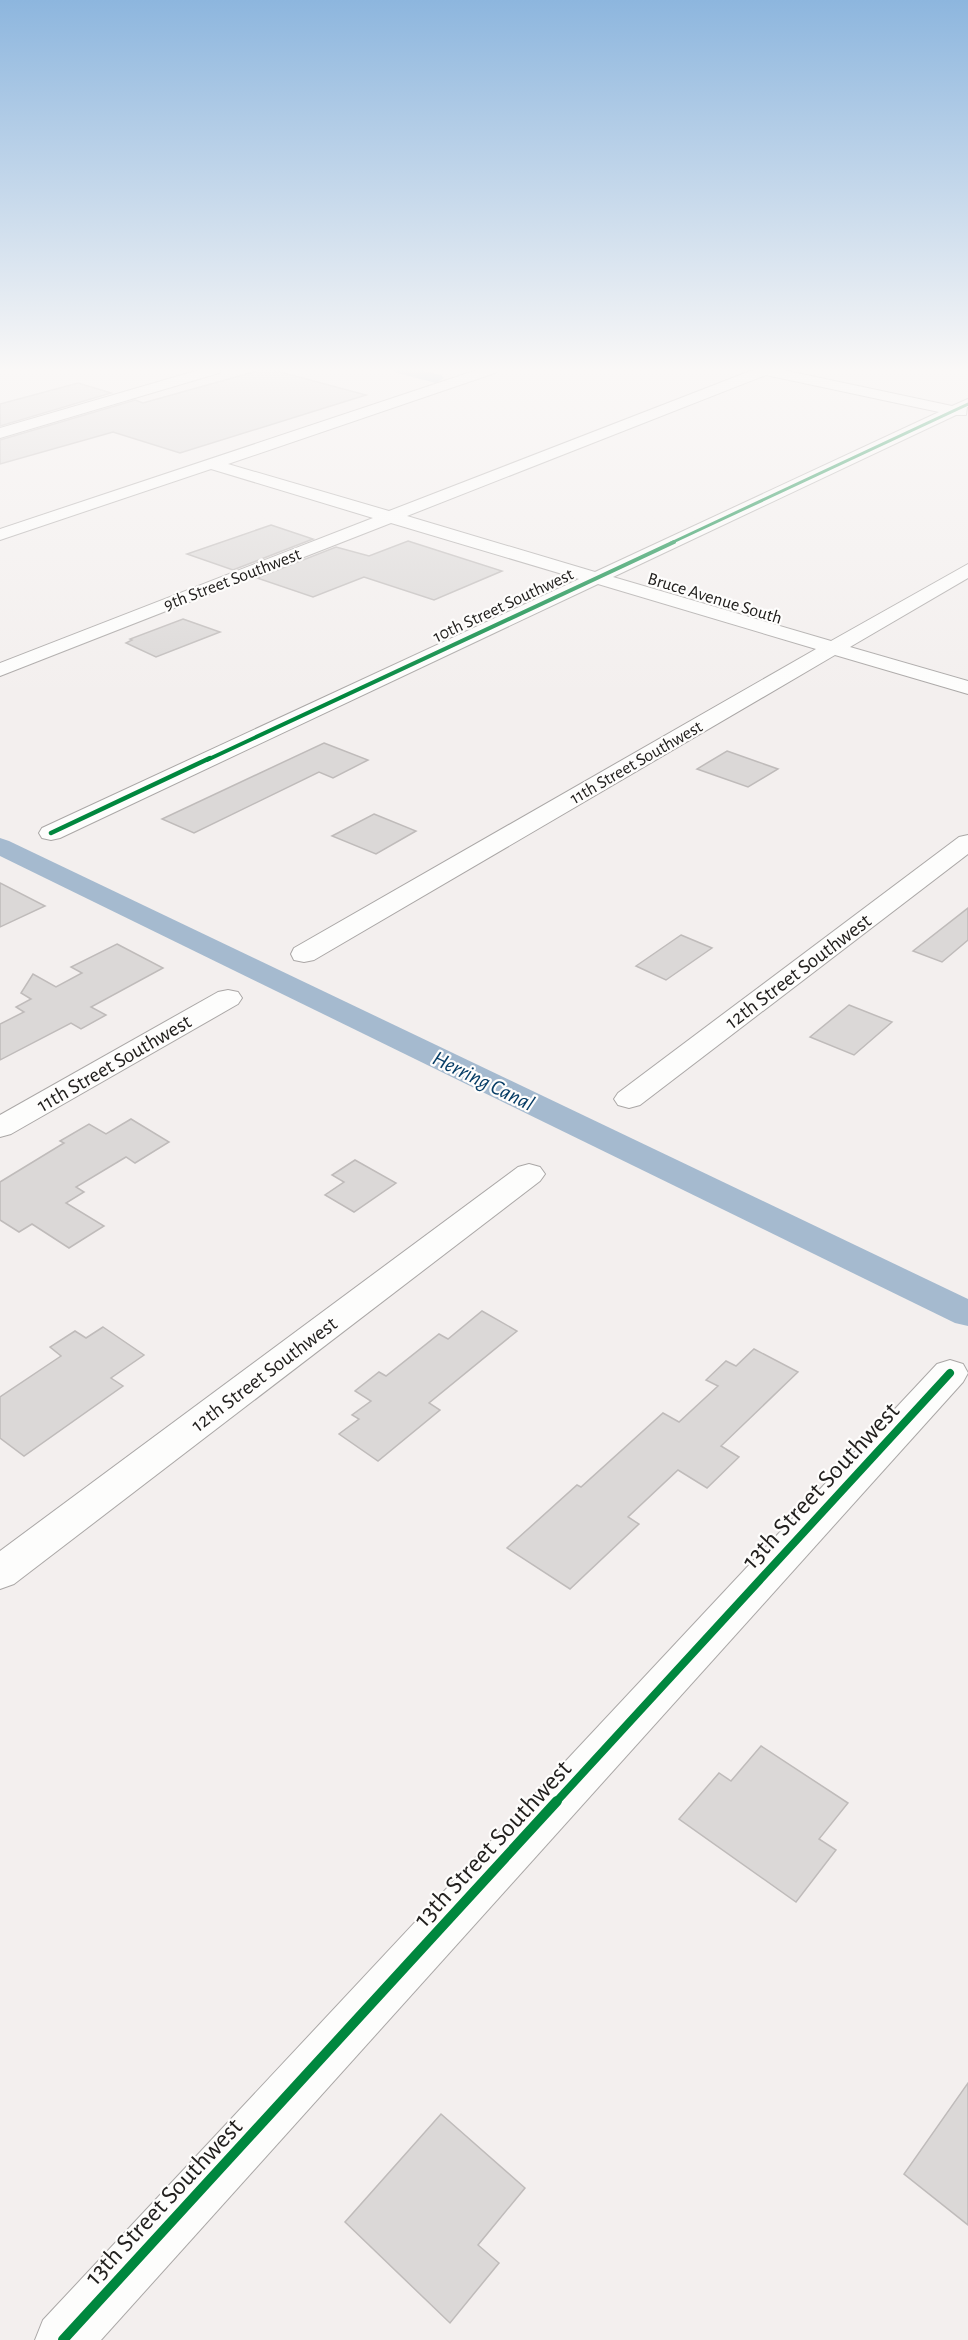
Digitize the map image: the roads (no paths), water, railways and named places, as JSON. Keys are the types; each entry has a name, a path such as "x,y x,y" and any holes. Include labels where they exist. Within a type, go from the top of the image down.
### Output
{"street":[{"path":"0,535 166,479"},
{"name":"Bruce Avenue South","path":"262,479 968,688"},
{"name":"9th Street Southwest","path":"0,670 485,479"},
{"name":"10th Street Southwest","path":"51,833 811,479"},
{"name":"11th Street Southwest","path":"304,954 968,570"},
{"name":"12th Street Southwest","path":"629,1100 968,842"},
{"name":"11th Street Southwest","path":"0,1128 228,998"},
{"name":"12th Street Southwest","path":"0,1573 529,1174"},
{"name":"13th Street Southwest","path":"63,2340 950,1373"}],"waterway":[{"name":"Herring Canal","path":"0,846 968,1314"}]}
